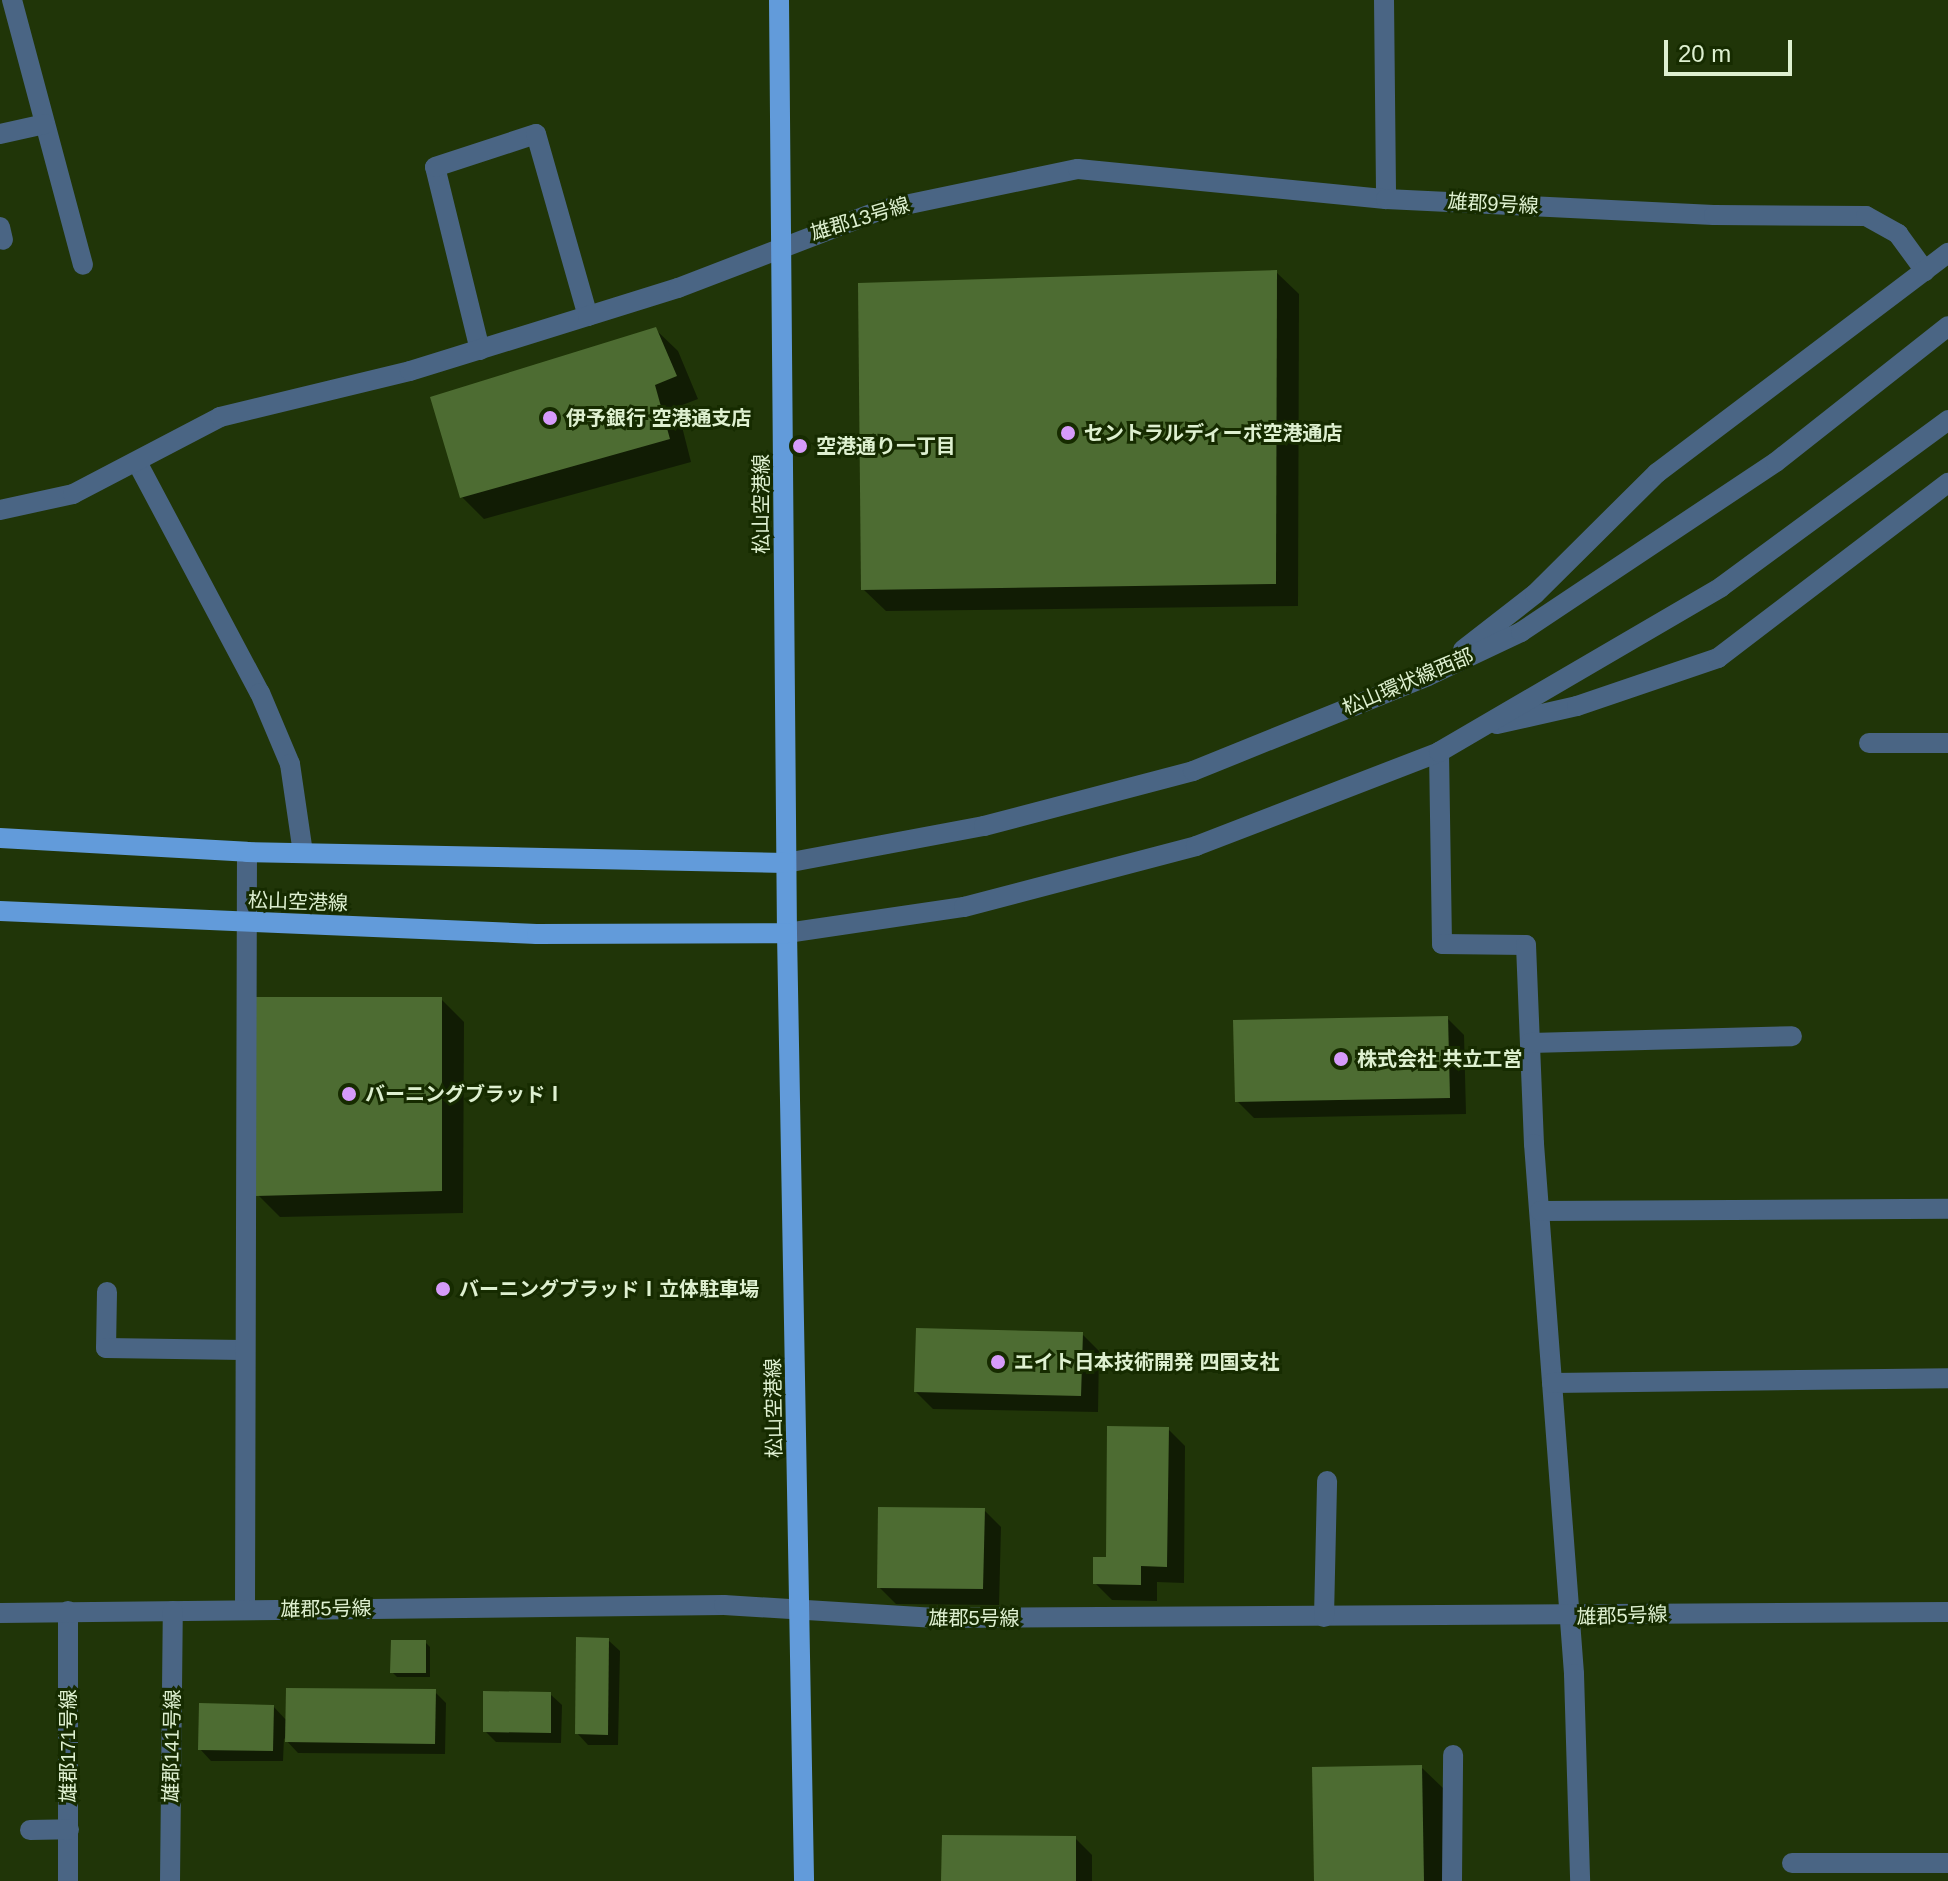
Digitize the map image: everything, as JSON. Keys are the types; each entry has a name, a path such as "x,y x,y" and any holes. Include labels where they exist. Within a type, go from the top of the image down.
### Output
{"main road":[{"name":"松山空港線","path":"779,0 786,863 803,1613 804,1881"},
{"path":"0,838 247,852 786,863"},
{"name":"松山空港線","path":"0,911 246,924 537,934 787,933"}],"street":[{"path":"12,0 83,265"},
{"path":"1384,0 1386,199"},
{"path":"0,134 45,124"},
{"path":"480,350 435,167 536,134 588,316"},
{"name":"雄郡9号線","path":"1011,180 1078,169 1386,199 1714,215 1866,216 1898,234 1925,271"},
{"name":"雄郡13号線","path":"0,510 73,494 138,464 172,440 220,417 480,350 588,316 881,210 1011,180"},
{"path":"1428,676 1535,594 1657,473 1948,253"},
{"name":"松山環状線西部","path":"786,863 984,826 1193,771 1428,676 1521,632 1776,462 1948,326"},
{"path":"787,933 964,907 1196,846 1439,752 1721,587 1948,420"},
{"path":"138,464 260,693 284,750 303,853"},
{"path":"1478,729 1577,706 1718,658 1948,483"},
{"path":"1869,743 1948,743"},
{"path":"1439,752 1442,944 1526,945 1540,1211 1569,1618 1580,1881"},
{"path":"245,1610 243,1350 247,852"},
{"path":"1530,1043 1792,1036"},
{"path":"1540,1211 1948,1209"},
{"path":"107,1292 106,1348 243,1350"},
{"path":"1552,1383 1948,1378"},
{"path":"1324,1617 1327,1481"},
{"name":"雄郡5号線","path":"0,1613 724,1605 803,1613 936,1618 1569,1618 1814,1609 1948,1612"},
{"name":"雄郡171号線","path":"68,1611 68,1881"},
{"name":"雄郡141号線","path":"170,1881 173,1611"},
{"path":"1452,1881 1453,1755"},
{"path":"30,1830 69,1829"},
{"path":"1792,1863 1948,1863"}],"building":[{"name":"セントラルディーボ空港通店","path":"1277,270 1276,584 861,590 858,283"},
{"name":"伊予銀行 空港通支店","path":"656,327 677,376 655,385 670,439 460,498 430,397"},
{"name":"バーニングブラッドⅠ","path":"255,997 442,997 442,1191 256,1196"},
{"name":"株式会社 共立工営","path":"1448,1016 1450,1098 1235,1102 1233,1020"},
{"name":"エイト日本技術開発 四国支社","path":"916,1328 1083,1332 1081,1396 914,1392"},
{"path":"1107,1426 1169,1427 1167,1567 1141,1566 1141,1585 1093,1584 1093,1557 1106,1557"},
{"path":"878,1507 985,1508 983,1589 877,1588"},
{"path":"576,1637 609,1638 608,1735 575,1734"},
{"path":"391,1640 426,1640 426,1673 390,1673"},
{"path":"286,1688 436,1689 435,1744 285,1742"},
{"path":"483,1691 551,1692 551,1733 483,1732"},
{"path":"199,1703 274,1705 273,1751 198,1750"},
{"path":"1422,1765 1424,1881 1314,1881 1312,1767"},
{"path":"942,1835 1076,1836 1076,1881 941,1881"}],"place":[{"name":"伊予銀行 空港通支店","path":"550,418"},
{"name":"セントラルディーボ空港通店","path":"1068,433"},
{"name":"空港通り一丁目","path":"800,446"},
{"name":"株式会社 共立工営","path":"1341,1059"},
{"name":"バーニングブラッドⅠ","path":"349,1094"},
{"name":"バーニングブラッドⅠ立体駐車場","path":"443,1289"},
{"name":"エイト日本技術開発 四国支社","path":"998,1362"}]}
